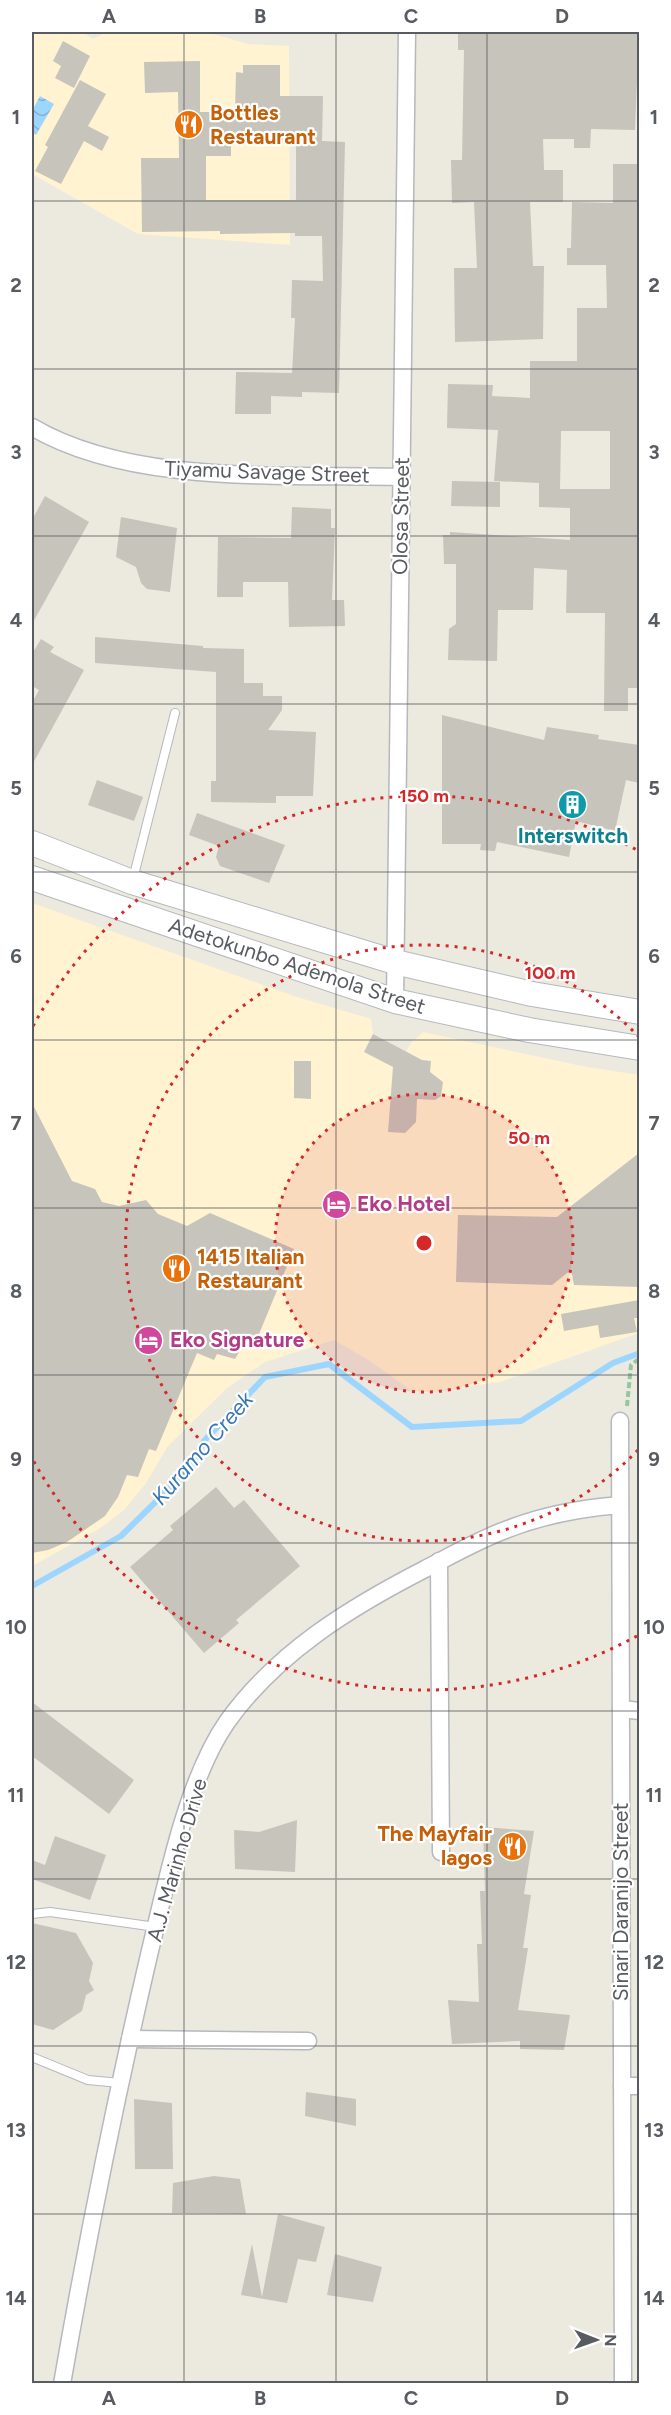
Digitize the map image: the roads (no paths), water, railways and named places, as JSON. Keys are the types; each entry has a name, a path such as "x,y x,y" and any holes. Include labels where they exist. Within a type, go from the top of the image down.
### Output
{"main road":[{"name":"Adetokunbo Ademola Street","path":"32,843 132,882 395,962 532,994 639,1012"},
{"name":"Adetokunbo Ademola Street","path":"32,878 394,1001 529,1030 639,1048"}],"street":[{"name":"Olosa Street","path":"394,1001 406,32"},
{"name":"Tiyamu Savage Street","path":"32,427 91,452 165,469 401,477"},
{"name":"Sinari Daranijo Street","path":"620,1421 623,2384"},
{"name":"A.J. Marinho Drive","path":"62,2384 89,2233 120,2083 172,1860 201,1774 226,1723 262,1680 304,1641 374,1595 508,1528 578,1509 620,1505"},
{"path":"438,1562 441,1852"},
{"path":"621,1708 639,1711"},
{"path":"130,2039 308,2041"},
{"path":"622,2086 639,2086"}],"lane":[{"path":"132,882 175,713"},
{"path":"32,1914 50,1912 156,1927"},
{"path":"32,2057 88,2080 120,2083"}],"water":[{"path":"40,96 54,104 36,135 32,132 32,111"}],"waterway":[{"name":"Kuramo Creek","path":"32,1586 121,1536 190,1468 204,1441 265,1377 329,1364 412,1427 521,1421 613,1363 640,1353"}],"place":[{"name":"Bottles Restaurant","path":"189,125"},
{"name":"Interswitch","path":"573,805"},
{"name":"Eko Hotel","path":"336,1204"},
{"name":"1415 Italian Restaurant","path":"176,1269"},
{"name":"Eko Signature","path":"149,1340"},
{"name":"The Mayfair lagos","path":"513,1846"}]}
